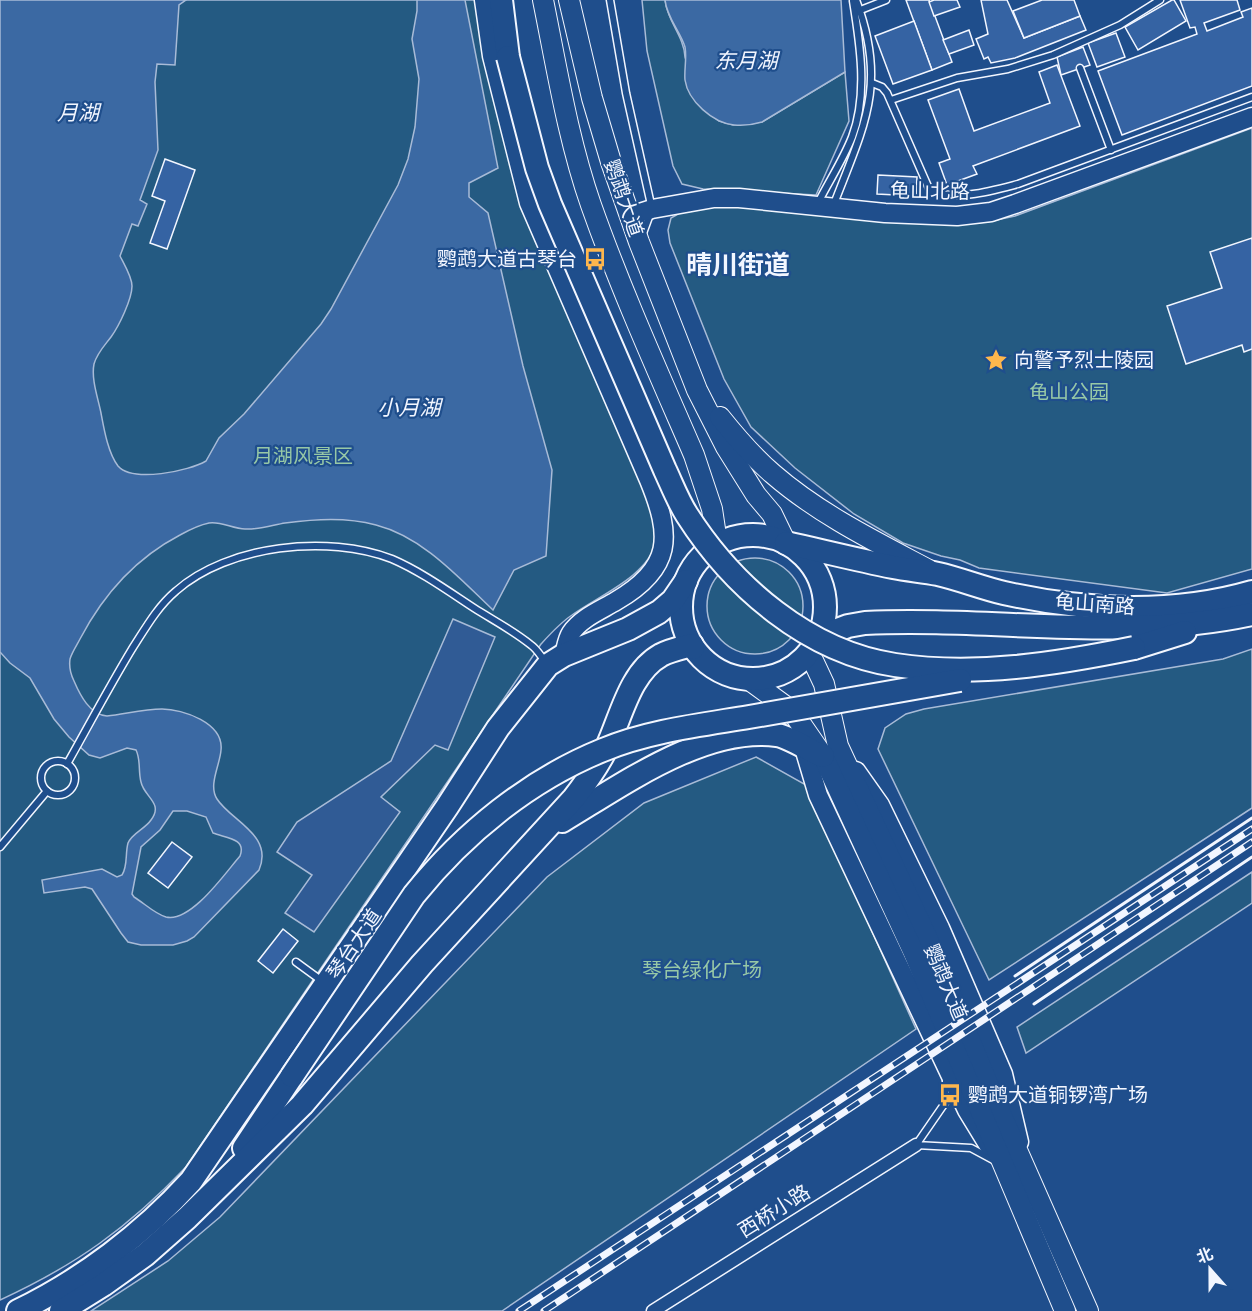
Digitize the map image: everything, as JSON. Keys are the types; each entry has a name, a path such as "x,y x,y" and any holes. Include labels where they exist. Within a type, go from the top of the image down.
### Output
{"highway":[{"path":"501,0 508,57 537,168 550,204 670,481 686,513 722,562 754,595 782,616 816,637 850,653 893,665 933,669 989,669 1071,661"},
{"name":"龟山南路","path":"707,552 725,541 745,536 766,536 786,543 939,575 1003,593 1058,603 1103,607 1172,606 1220,600 1252,592"},
{"path":"786,543 804,556 817,574 824,594 825,616 814,645"},
{"name":"琴台大道","path":"18,1311 91,1268 172,1202 201,1169 498,728 556,660 659,612 673,600 695,565 707,552"},
{"path":"686,581 681,603 683,627 693,648"},
{"path":"214,1191 414,895 434,870 467,837 549,776 605,749 655,735 1071,661 1134,648 1220,621 1252,614"},
{"path":"61,1311 145,1255 302,1105 422,964 574,798 594,772 631,691 643,672 659,656 692,645 704,660 717,670 748,679 765,678 782,673 797,664 814,645 848,626 879,622 987,623 1094,628 1163,626 1220,621"},
{"path":"537,836 663,761 728,738 756,734 780,736 822,750"}],"main road":[{"path":"484,0 492,56 529,203 650,480 665,528 660,556 648,578 638,588 576,627 569,634 556,660"},
{"name":"鹦鹉大道","path":"543,0 566,111 591,203 619,281 694,454 712,508 715,529 707,552"},
{"name":"鹦鹉大道","path":"569,0 595,108 630,216 697,390"},
{"name":"龟山北路","path":"630,216 652,209 714,198 739,198 885,213 957,216 991,212 1252,117"},
{"path":"697,390 726,447 756,495 772,514 786,543"},
{"path":"697,390 742,445 773,475 874,542 939,575"},
{"name":"鹦鹉大道","path":"814,645 824,684 822,750"},
{"name":"鹦鹉大道","path":"748,679 792,711 822,750 1011,1170 1065,1311"},
{"path":"822,750 818,795 967,1110 1011,1170"},
{"path":"822,750 880,805 940,928 1003,1074 1011,1170"},
{"name":"鹦鹉大道","path":"1011,1170 1088,1311"}],"street":[{"name":"西桥小路","path":"653,1311 916,1145"}],"lane":[{"path":"576,0 576,33"},
{"path":"610,0 626,93 652,209 639,242"},
{"path":"825,207 852,136 858,112 861,85 855,0"},
{"path":"857,11 885,0"},
{"path":"891,100 957,78 1008,69 1073,49 1120,25 1160,0"},
{"path":"825,207 864,127 871,100 870,50 857,11"},
{"path":"1080,68 1111,150"},
{"path":"872,83 882,87 891,100 930,191 948,196 1018,184 1252,97"},
{"path":"67,764 141,634 166,600 176,590 199,575 236,559 271,550 308,545 335,545 392,559 442,587 556,660"},
{"path":"56,761 67,764 75,778 71,788 57,795 47,791 41,781 42,770 46,765 56,761"},
{"path":"0,847 47,791"},
{"path":"296,962 326,984"},
{"path":"916,1145 945,1103 947,1069"},
{"path":"916,1145 971,1148 1011,1170"}],"green space":[{"name":"月湖风景区","path":"0,0 478,0 650,501 655,527 655,543 651,555 632,576 568,618 541,644 186,1167 143,1209 100,1243 53,1273 0,1300"},
{"path":"642,0 665,0 666,8 682,42 703,108 719,121 733,125 762,122 845,72 849,121 816,195 703,189 682,184 673,166 647,51"},
{"name":"龟山公园","path":"1252,128 1252,569 1167,593 979,568 903,543 854,514 795,468 751,427 724,379 670,243 668,230 671,218 692,206 722,203 963,224 987,222 1015,216"},
{"path":"755,558 773,562 789,572 799,588 803,606 799,624 789,640 773,650 755,654 737,650 721,640 711,624 707,606 711,588 721,572 737,562"},
{"path":"1252,649 1252,808 989,980 878,749 885,728 906,714 924,709 1223,659"},
{"name":"琴台绿化广场","path":"756,757 806,785 916,1029 502,1311 91,1311 168,1261 220,1217 547,877 644,803"},
{"path":"1252,872 1252,903 1026,1053 1017,1027"}],"shaded area":[{"path":"453,619 495,637 448,750 435,745 381,797 400,812 314,932 285,913 312,875 277,852 297,822 391,761"}],"water":[{"path":"0,0 186,0 179,5 175,65 157,64 155,82 158,150 140,200 147,204 138,226 132,224 120,256 132,282 130,298 118,326 97,356 93,370 105,433 115,461 125,471 148,475 175,471 206,461 219,438 244,414 321,324 398,185 408,159 415,127 419,79 412,39 417,0 465,0 498,168 469,183 469,197 488,213 523,366 552,470 546,556 514,570 493,610 439,560 409,539 376,525 342,520 285,523 250,529 214,523 205,524 164,544 122,579 99,607 71,656 71,673 79,692 86,703 101,715 162,709 191,715 209,725 220,740 221,750 214,781 217,799 249,830 261,847 262,858 259,870 194,937 173,945 141,945 128,942 92,889 85,887 44,893 42,880 102,869 117,877 122,875 128,843 132,836 151,820 155,809 141,782 136,750 127,748 100,758 89,755 54,719 30,678 0,652","holes":["173,811 187,811 206,817 213,833 238,842 241,850 240,856 197,905 176,917 166,917 132,894 141,847 160,830"]},
{"name":"东月湖","path":"665,0 841,0 845,72 762,122 751,125 734,125 718,120 696,103 687,88 685,47 668,13"}],"building":[{"path":"906,0 929,0 952,62 932,70"},
{"path":"957,0 960,7 934,16 929,2"},
{"path":"981,0 1007,0 1024,38 1080,16 1086,30 1015,58 991,63 988,57 984,59 976,39 988,34"},
{"path":"1042,0 1074,0 1080,16 1024,38 1013,11"},
{"path":"1172,0 1186,21 1138,50 1125,27"},
{"path":"1180,0 1237,0 1240,10 1204,23 1207,31 1243,17 1241,12 1252,8 1252,86 1122,135 1098,71 1197,34 1195,27 1190,28"},
{"path":"914,21 932,70 893,84 875,36"},
{"path":"969,30 974,45 949,54 943,40"},
{"path":"1116,33 1125,57 1097,67 1088,43"},
{"path":"1083,47 1090,65 1061,75 1057,57"},
{"path":"1057,65 1080,126 973,166 977,174 947,185 939,163 950,159 928,100 959,89 974,131 1050,103 1039,72"},
{"path":"165,159 195,170 167,249 150,243 165,201 152,196"},
{"path":"878,175 917,177 916,196 877,194"},
{"path":"1252,238 1252,349 1244,352 1242,345 1186,364 1167,306 1222,288 1210,252"},
{"path":"172,842 192,857 168,888 148,873"},
{"path":"283,929 298,941 273,973 258,961"}],"railway":[{"path":"519,1311 1252,829"},
{"path":"544,1311 1252,842"}],"wall":[{"path":"1015,976 1252,818"},
{"path":"1034,1004 1252,857"}],"place":[{"name":"鹦鹉大道古琴台","path":"595,259"},
{"name":"向警予烈士陵园","path":"996,360"},
{"name":"鹦鹉大道铜锣湾广场","path":"950,1095"}],"district":[{"name":"晴川街道","path":"738,265"}],"water label":[{"name":"月湖","path":"78,113"},
{"name":"小月湖","path":"409,408"}]}
